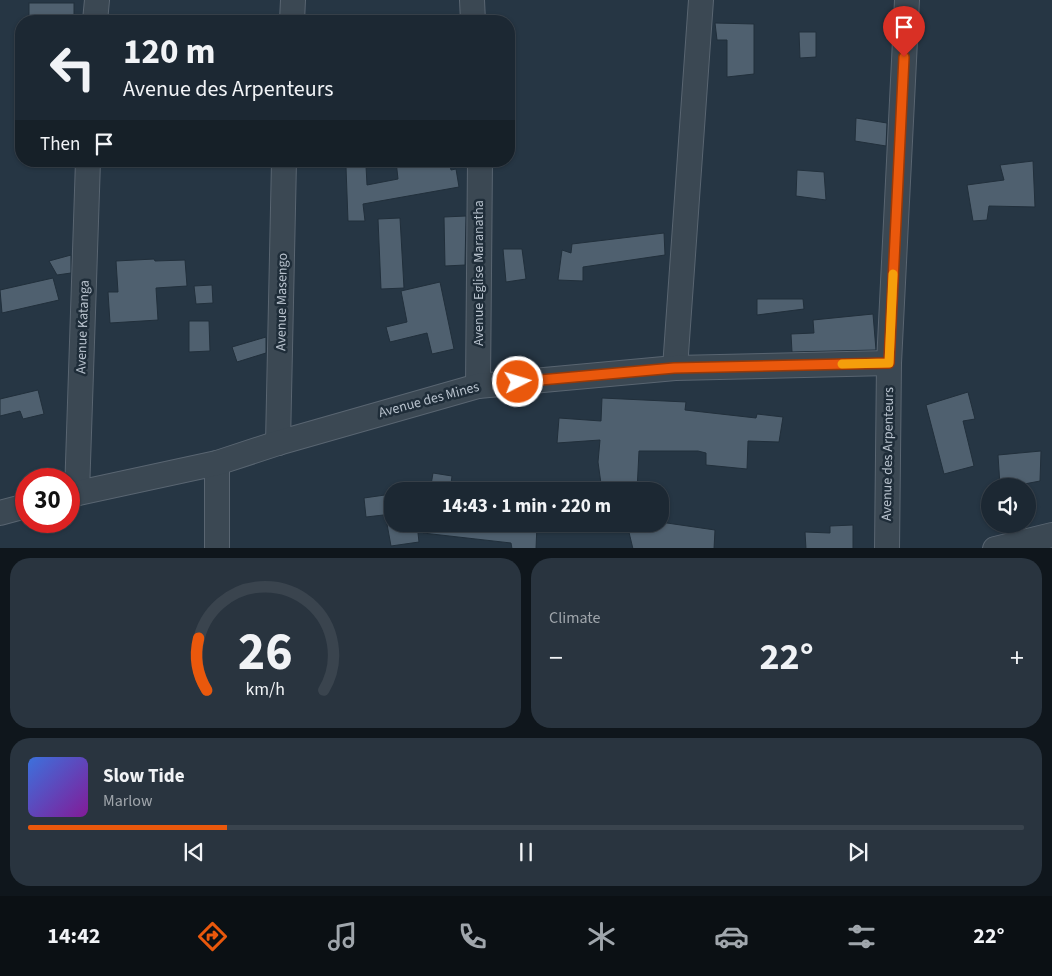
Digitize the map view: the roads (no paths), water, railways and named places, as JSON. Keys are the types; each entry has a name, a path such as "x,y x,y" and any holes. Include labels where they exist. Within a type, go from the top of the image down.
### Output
{"street":[{"path":"96,15 97,0"},
{"path":"292,15 293,0"},
{"path":"472,0 473,15"},
{"path":"674,368 701,0"},
{"name":"Avenue des Arpenteurs","path":"887,548 889,363 907,0"},
{"name":"Avenue Katanga","path":"74,468 88,167"},
{"name":"Avenue Masengo","path":"278,443 284,167"},
{"name":"Avenue Eglise Maranatha","path":"478,386 480,167"},
{"name":"Avenue des Mines","path":"80,492 217,462 478,386 674,368 889,363"},
{"path":"217,462 217,548"},
{"path":"0,513 15,509"},
{"path":"995,548 1052,536"}]}
